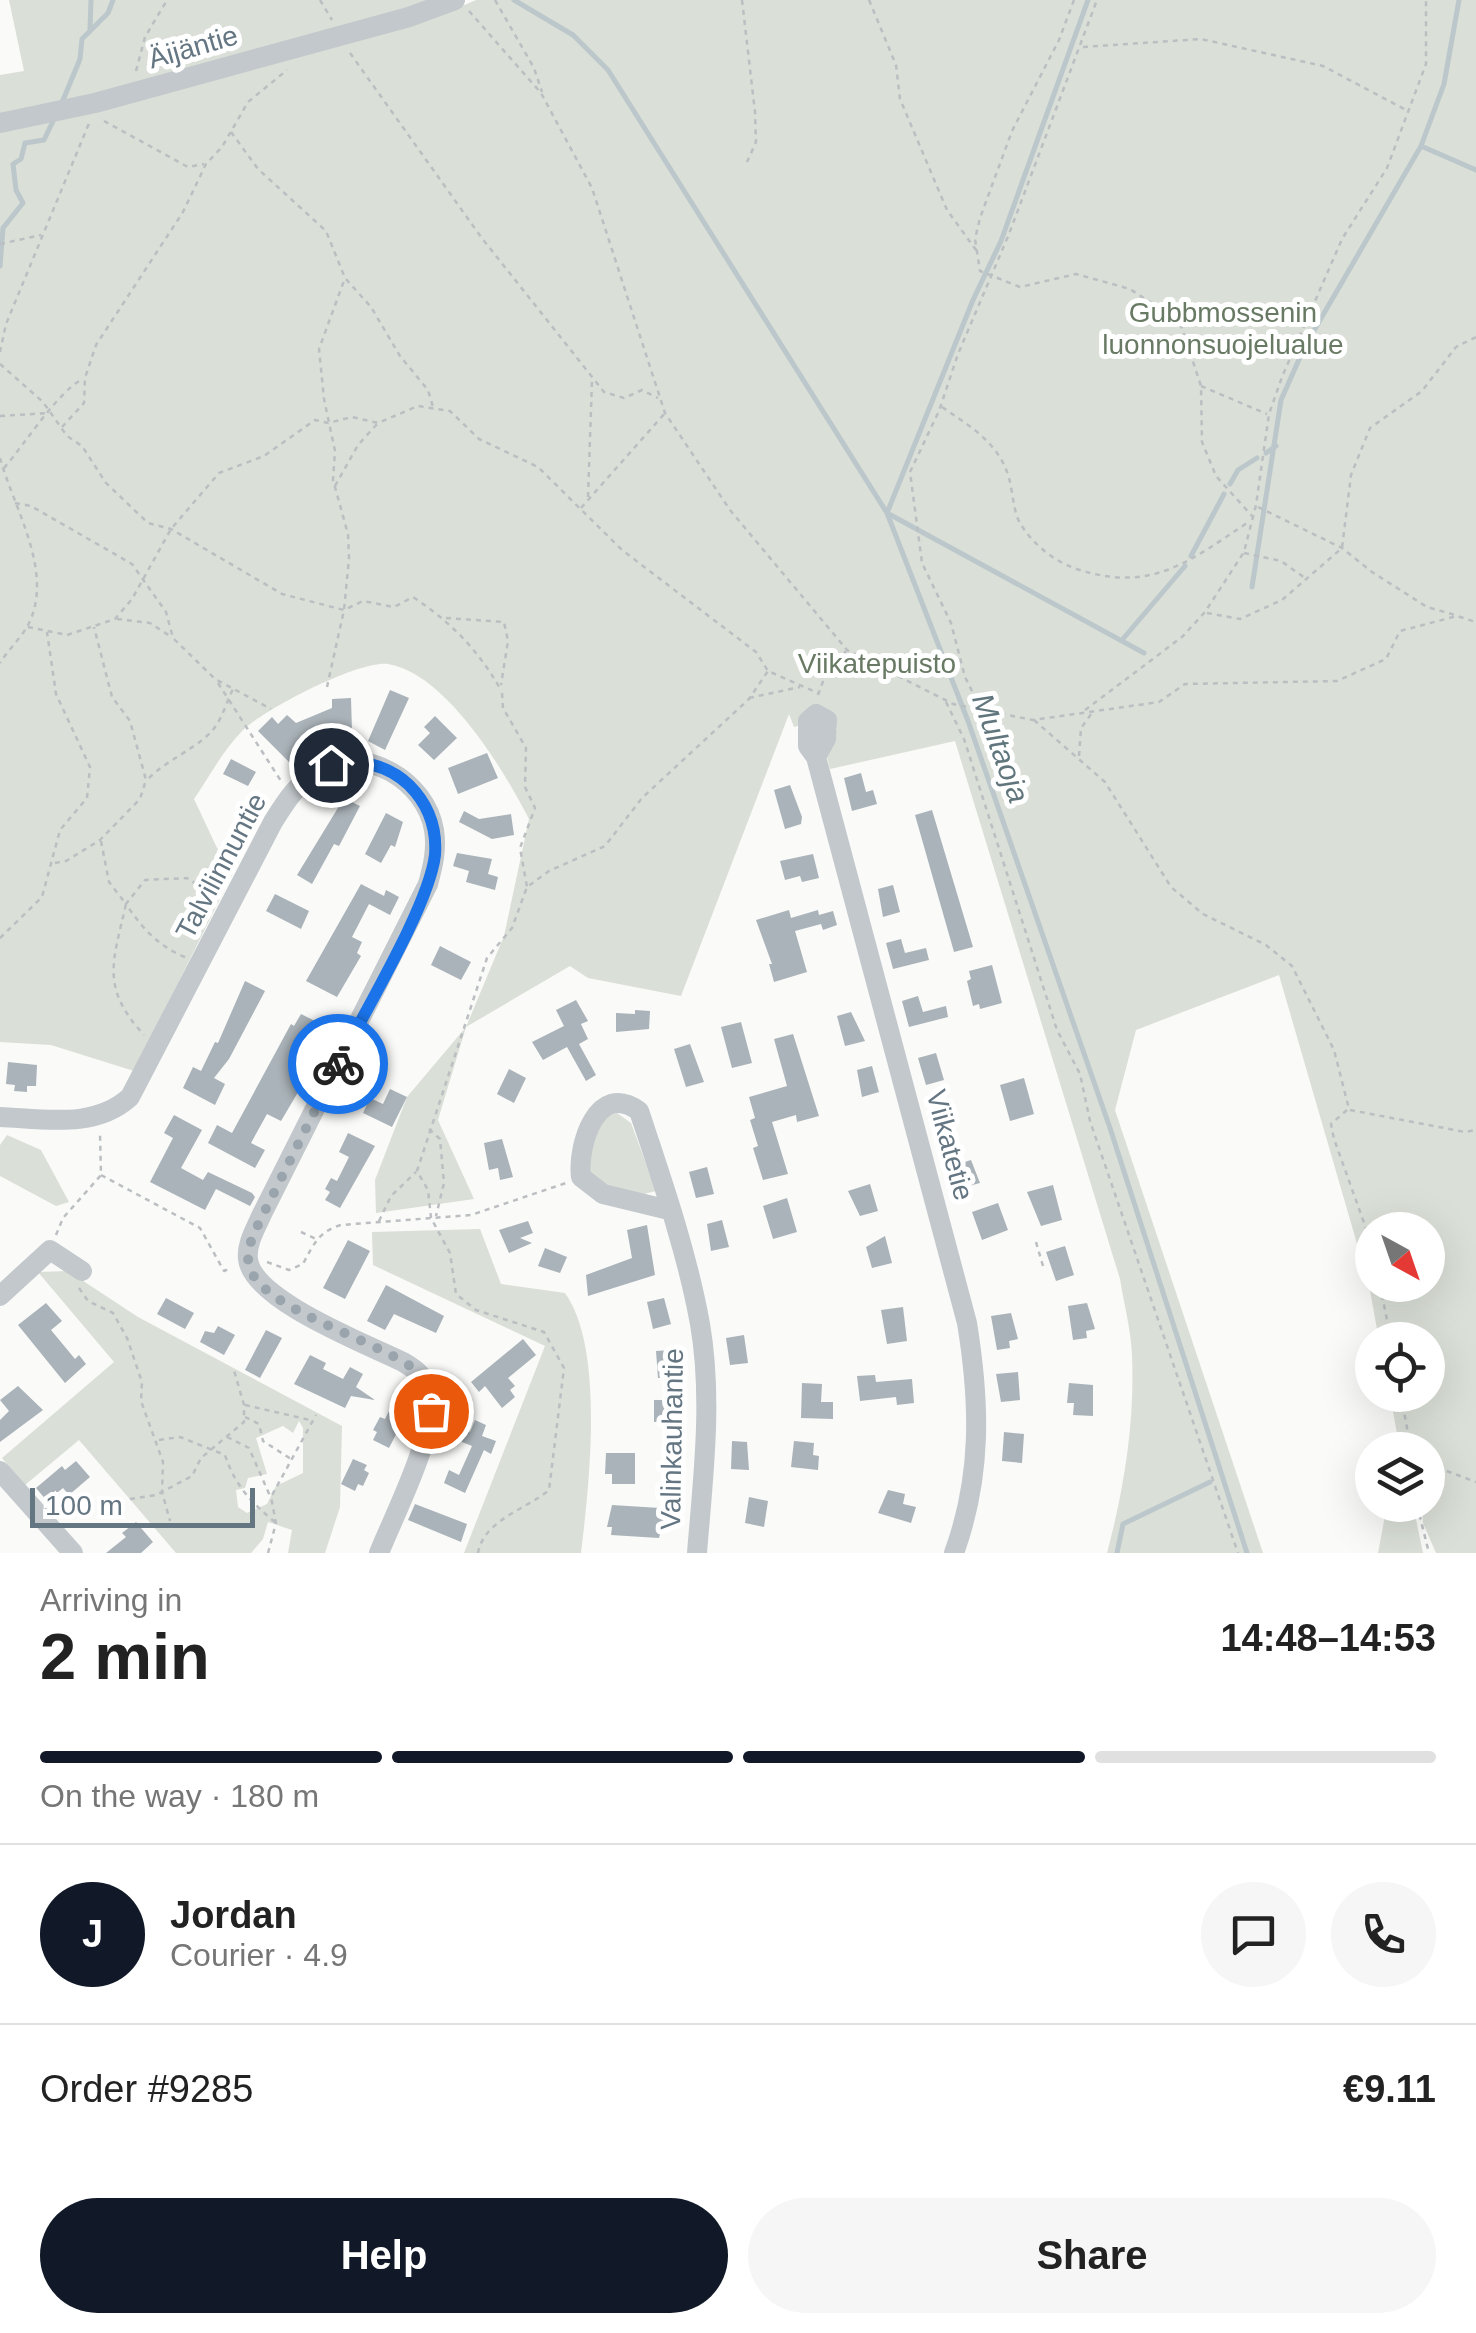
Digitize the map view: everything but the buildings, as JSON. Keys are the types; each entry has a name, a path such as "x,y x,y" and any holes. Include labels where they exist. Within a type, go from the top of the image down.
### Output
{"street":[{"name":"Äijäntie","path":"0,123 130,93 460,4"},
{"name":"Viikatetie","path":"817,704 828,730 816,757 966,1323 976,1392 976,1471 954,1553"},
{"name":"Talvilinnuntie","path":"100,1116 130,1096 158,1049 290,795 309,777 331,765 353,762 380,767 404,780 424,804 434,829 434,855 421,899 248,1255"},
{"name":"Valinkauhantie","path":"582,1177 581,1144 592,1120 613,1104 628,1104 639,1111 700,1324 706,1424 697,1553"},
{"path":"0,1117 61,1120 100,1116"},
{"path":"582,1177 603,1194 669,1210"},
{"path":"0,1296 50,1250 82,1272"},
{"path":"248,1255 253,1276 274,1296 403,1362 420,1373 428,1387 428,1424 379,1553"},
{"path":"0,1471 73,1553"}],"path":[{"path":"130,93 145,37 168,0"},
{"path":"320,0 457,205 592,378 604,392 624,398 642,390 661,399"},
{"path":"494,0 534,68 543,96 592,188 666,413 730,510 846,650 953,704 1033,720 1159,702 1185,684 1337,682 1386,659 1400,631 1457,616"},
{"path":"742,0 756,142 747,162"},
{"path":"869,0 896,64 900,99 947,210 977,251"},
{"path":"1074,0 1059,40 1012,131 980,218 975,238 980,271 1020,287 1076,274 1130,289 1180,322 1201,386 1202,442 1216,476 1251,518"},
{"path":"982,711 965,677 951,623 922,563 910,472 940,406 1097,0"},
{"path":"1083,710 1182,636 1205,612 1244,552 1256,506 1269,414 1300,329 1342,239 1386,168 1426,64 1426,0"},
{"path":"460,4 543,96"},
{"path":"1080,47 1201,39 1324,66 1407,110"},
{"path":"61,428 84,403 85,378 101,336 183,212 206,164 248,102 295,62"},
{"path":"0,352 1,340 42,234 93,115 188,167 206,164"},
{"path":"231,132 258,168 326,230 345,278 428,390 433,408"},
{"path":"0,244 42,234"},
{"path":"327,687 344,610 348,534 334,487 335,451 320,349 345,278"},
{"path":"1205,612 1240,619 1282,600 1342,548 1351,475 1370,428 1422,391 1456,347 1476,337"},
{"path":"0,364 43,402 61,428 82,446 106,483 148,523 171,530 282,594 344,610 363,601 394,607 414,598 445,618 481,656 502,690"},
{"path":"3,470 50,413 65,388 85,378"},
{"path":"588,500 592,378"},
{"path":"1201,386 1269,414"},
{"path":"334,487 358,445 378,423 418,406 450,411 480,439 538,467 622,550 756,652 768,672 801,686 817,704"},
{"path":"940,406 996,448 1008,475 1018,521 1037,545 1066,566 1113,580 1159,574 1194,558 1251,518"},
{"path":"0,416 50,413"},
{"path":"580,510 666,413"},
{"path":"115,619 132,599 171,530 219,473 264,456 315,420 328,422 352,417 378,423"},
{"path":"0,458 30,544 38,593 28,627 0,663"},
{"path":"15,503 32,506 110,550 142,577 166,612 172,638"},
{"path":"1256,506 1342,548 1427,607 1476,622"},
{"path":"1244,552 1281,562 1306,579"},
{"path":"378,1222 391,1196 417,1172 487,958 512,928 527,887 520,848 535,808 525,788 526,748 503,708 500,677 508,642 504,622 445,618"},
{"path":"28,627 67,636 115,619 150,623 215,679 290,795"},
{"path":"94,626 112,697 130,721 146,780"},
{"path":"0,938 42,897 60,830 87,798 90,767 56,694 47,631"},
{"path":"817,704 825,676 846,650"},
{"path":"527,887 549,870 605,846 642,798 749,698 768,672"},
{"path":"215,679 271,709"},
{"path":"749,698 801,686"},
{"path":"54,863 66,861 100,840 140,799 146,780 168,758 202,740 216,726 234,687"},
{"path":"945,701 964,739 1057,1030 1080,1074 1090,1122 1238,1553"},
{"path":"1078,757 1081,728 1092,711"},
{"path":"1033,720 1105,782 1171,887 1203,914 1266,945 1292,966 1334,1050 1348,1109"},
{"path":"100,840 109,882 140,926 170,951 200,962"},
{"path":"158,1049 131,1021 110,982 126,904 146,880 187,878 230,905"},
{"path":"1348,1109 1465,1132 1476,1130"},
{"path":"1348,1109 1331,1124 1360,1212"},
{"path":"50,1250 63,1218 101,1175 100,1116"},
{"path":"429,1129 440,1139 444,1183 434,1218"},
{"path":"417,1172 428,1190 434,1218 450,1253 456,1294 476,1310 544,1332 564,1368 549,1490 496,1523 480,1540 478,1553"},
{"path":"101,1175 200,1228 224,1271 248,1255 289,1270 303,1264 325,1230 341,1225 471,1215 582,1177"},
{"path":"300,1232 316,1240"},
{"path":"1036,1242 1043,1266"},
{"path":"113,1312 142,1382 141,1401 163,1462 162,1492 170,1521"},
{"path":"130,1499 162,1492 192,1476 202,1458 244,1422 244,1404 233,1367"},
{"path":"244,1404 312,1421"},
{"path":"270,1497 316,1415"},
{"path":"244,1417 259,1424 264,1441 292,1459"},
{"path":"157,1440 180,1437 225,1456 231,1474 248,1500 276,1523"},
{"path":"228,1437 249,1448 270,1497 276,1523 268,1553"},
{"path":"1445,1470 1476,1482"},
{"path":"1421,1522 1428,1553"}],"green space":[{"path":"9,0 437,0 448,12 476,0 1476,0 1476,1553 1436,1553 1423,1523 1445,1522 1445,1432 1397,1432 1393,1412 1445,1412 1445,1322 1376,1322 1372,1302 1445,1302 1445,1212 1355,1212 1355,1237 1279,975 1136,1030 1115,1110 1263,1553 1107,1553 1130,1430 1132,1355 1120,1279 955,741 830,769 826,753 837,729 833,717 794,727 789,714 681,996 588,978 570,966 466,1027 504,936 529,819 471,727 431,685 410,671 388,664 356,670 291,699 254,721 223,754 194,799 217,848 239,861 134,1071 51,1045 0,1042 0,75 24,71"},
{"path":"466,1027 438,1120 474,1199 376,1213 375,1180 407,1097"},
{"path":"617,1113 631,1123 656,1191 632,1197 591,1179 585,1153 607,1116"},
{"path":"7,1135 41,1150 69,1202 56,1206 0,1176 0,1145"},
{"path":"480,1229 501,1284 565,1293 578,1318 586,1348 591,1419 581,1553 464,1553 545,1346 373,1265 372,1232"},
{"path":"68,1271 138,1317 342,1426 340,1507 325,1553 288,1553 292,1530 268,1522 263,1539 251,1553 176,1553 79,1440 25,1485 2,1458 114,1362 38,1272","holes":["299,1421 303,1428 303,1473 276,1486 267,1504 247,1513 238,1507 236,1490 245,1488 248,1478 267,1474 256,1438 283,1426 293,1433"]},
{"path":"1384,1522 1417,1522 1423,1553 1378,1553"}],"waterway":[{"path":"90,29 91,0"},
{"path":"61,105 80,59 82,39 108,13 113,0"},
{"name":"Multaoja","path":"514,0 573,35 608,70 887,513 968,721 1110,1128 1247,1553"},
{"path":"1088,0 1001,241 973,300 887,513 1144,653"},
{"path":"1252,587 1281,400 1305,346 1421,146 1444,84 1459,0"},
{"path":"0,266 3,228 23,203 16,190 13,164 21,159 25,143 44,140 55,117"},
{"path":"1421,146 1476,170"},
{"path":"1266,453 1276,446"},
{"path":"1230,484 1238,470 1257,458"},
{"path":"1191,556 1224,494"},
{"path":"1122,640 1185,566"},
{"path":"1117,1553 1123,1524 1210,1482"}],"way so far":[{"path":"338,1064 254,1233 248,1263 253,1276 274,1296 420,1373 428,1387 431,1411"}],"route":[{"path":"331,765 366,763 404,780 424,804 435,843 428,884 338,1064"}],"park label":[{"name":"Gubbmossenin luonnonsuojelualue","path":"1223,328"},
{"name":"Viikatepuisto","path":"877,663"}]}
